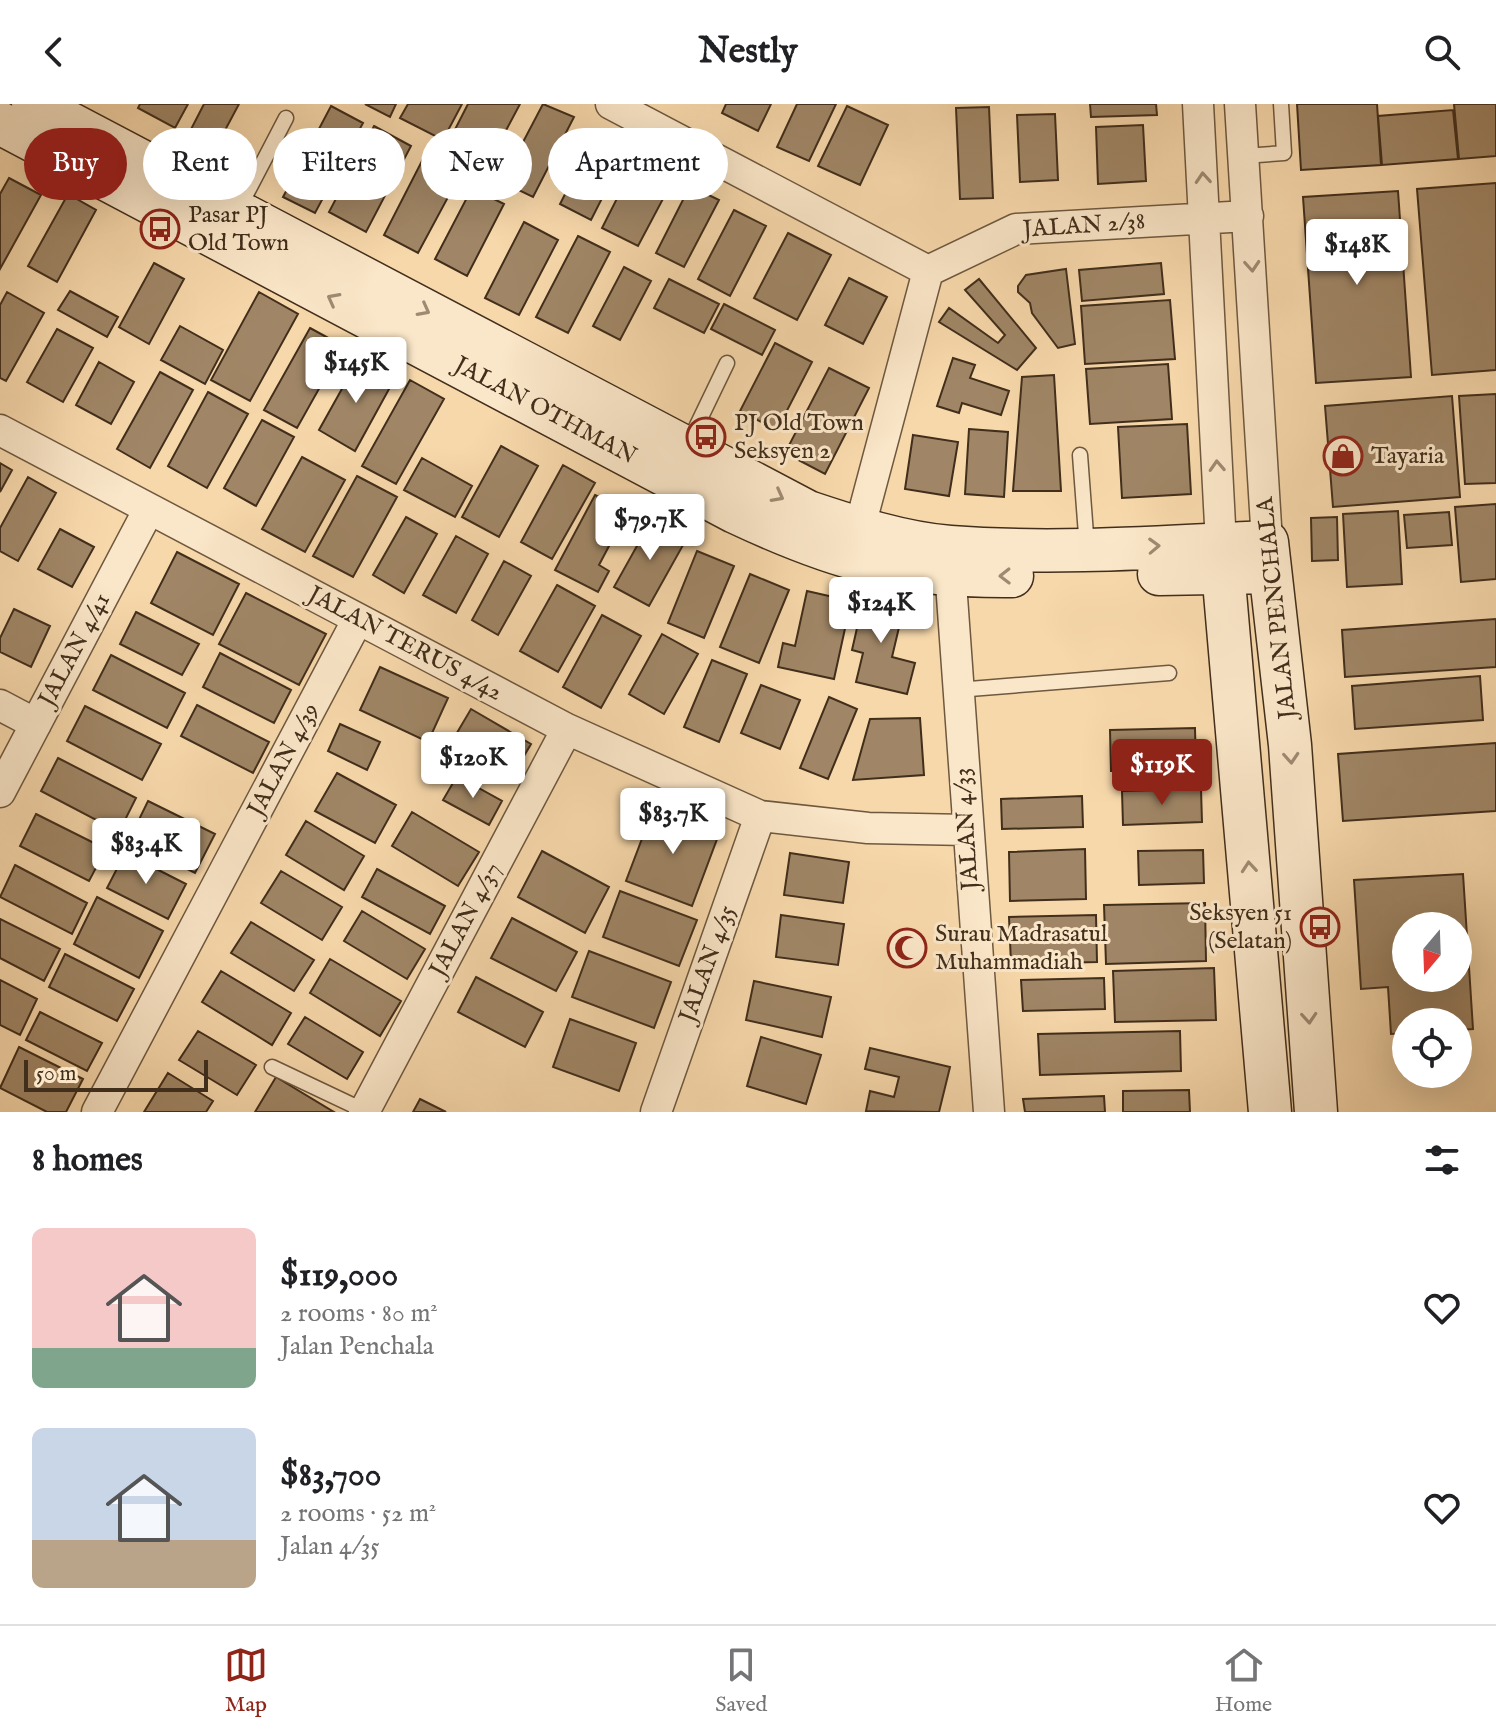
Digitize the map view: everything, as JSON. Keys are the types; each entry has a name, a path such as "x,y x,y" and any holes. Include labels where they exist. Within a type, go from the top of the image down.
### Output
{"main road":[{"name":"JALAN OTHMAN","path":"33,104 808,512 855,544"},
{"name":"JALAN OTHMAN","path":"0,123 735,512 804,544 855,544 949,561 1268,557"},
{"name":"JALAN OTHMAN","path":"949,561 1087,549 1222,559"},
{"name":"JALAN PENCHALA","path":"1268,557 1290,745 1316,1112"},
{"name":"JALAN PENCHALA","path":"1222,559 1270,1112"}],"street":[{"path":"611,104 928,271 855,544"},
{"name":"JALAN PENCHALA","path":"1198,104 1222,559"},
{"name":"JALAN PENCHALA","path":"1240,104 1268,557"},
{"name":"JALAN 2/38","path":"928,271 1016,229 1248,216"},
{"name":"JALAN TERUS 4/42","path":"0,430 567,729 760,816 868,828 967,830"},
{"name":"JALAN 4/41","path":"0,792 149,509"},
{"name":"JALAN 4/33","path":"949,561 989,1112"},
{"name":"JALAN 4/39","path":"97,1112 358,619"},
{"path":"0,705 36,724"},
{"name":"JALAN 4/37","path":"365,1111 567,729"},
{"name":"JALAN 4/35","path":"656,1112 760,816"}],"lane":[{"path":"1244,156 1284,153 1281,104"},
{"path":"237,212 286,118"},
{"path":"686,448 727,363"},
{"path":"1080,455 1087,549"},
{"path":"956,690 1169,673"},
{"path":"272,1067 365,1111"}],"building":[{"path":"140,104 188,104 175,128 138,108"},
{"path":"204,104 239,104 226,128 192,128"},
{"path":"365,104 396,104 390,117"},
{"path":"408,104 462,104 449,128 421,129 400,118"},
{"path":"468,104 520,104 507,128 456,128"},
{"path":"543,104 574,117 568,128 548,128 548,168 533,197 532,128"},
{"path":"726,104 771,104 758,131 722,113"},
{"path":"797,104 836,104 809,161 777,147"},
{"path":"1090,104 1156,104 1157,115 1091,117"},
{"path":"1297,104 1377,104 1381,165 1301,170"},
{"path":"1454,104 1496,104 1496,156 1459,159"},
{"path":"331,106 363,123 360,128 319,128"},
{"path":"847,106 888,125 860,185 818,166"},
{"path":"989,107 993,198 960,199 956,108"},
{"path":"1453,110 1458,159 1382,165 1378,116"},
{"path":"1055,114 1058,180 1020,182 1017,115"},
{"path":"1143,125 1146,181 1098,184 1096,127"},
{"path":"405,143 411,146 405,157"},
{"path":"421,163 421,200 446,200 418,253 384,235 402,200 405,200"},
{"path":"9,178 24,186 24,200 38,200 0,269 0,194"},
{"path":"1496,183 1496,370 1432,375 1417,189"},
{"path":"1398,191 1411,377 1316,383 1303,197"},
{"path":"65,200 78,200 96,210 57,282 28,266"},
{"path":"289,200 322,200 315,213"},
{"path":"335,200 383,200 366,232 329,212"},
{"path":"466,200 496,200 504,204 467,276 435,259"},
{"path":"562,200 601,200 591,220 560,204"},
{"path":"616,200 662,200 638,246 602,228"},
{"path":"683,200 719,200 684,267 656,253"},
{"path":"734,210 766,226 730,296 698,279"},
{"path":"524,222 558,240 519,315 485,298"},
{"path":"788,233 831,255 797,320 754,298"},
{"path":"578,236 610,252 568,333 536,317"},
{"path":"154,263 184,279 149,344 119,327"},
{"path":"1161,263 1164,294 1082,301 1079,270"},
{"path":"624,267 651,281 620,340 593,326"},
{"path":"1066,269 1075,344 1058,348 1032,313 1030,303 1018,292 1018,286 1026,275"},
{"path":"849,278 887,297 863,344 825,325"},
{"path":"669,279 719,304 704,333 654,308"},
{"path":"979,279 1036,348 1017,370 939,322 949,308 998,343 1005,335 965,290"},
{"path":"70,291 118,317 107,337 58,310"},
{"path":"7,292 44,313 6,381 0,378 0,305"},
{"path":"259,292 298,314 250,401 211,380"},
{"path":"1170,300 1175,359 1085,364 1081,306"},
{"path":"724,304 775,330 762,355 711,329"},
{"path":"180,326 223,350 205,384 161,360"},
{"path":"310,328 343,346 297,428 264,410"},
{"path":"57,329 93,348 63,402 27,382"},
{"path":"775,343 812,362 777,430 740,411"},
{"path":"953,358 975,365 970,378 1009,391 1001,415 962,403 959,413 937,406"},
{"path":"358,360 394,380 355,451 319,430"},
{"path":"99,362 134,382 111,424 76,405"},
{"path":"1168,364 1172,419 1090,424 1086,369"},
{"path":"829,368 869,388 825,474 785,453"},
{"path":"160,372 193,390 150,468 117,449"},
{"path":"1054,375 1061,491 1013,491 1022,377"},
{"path":"410,380 444,399 396,484 362,466"},
{"path":"208,392 248,414 207,488 168,466"},
{"path":"1496,394 1496,483 1465,484 1459,396"},
{"path":"1452,396 1460,497 1333,507 1325,406"},
{"path":"262,420 294,437 256,506 224,488"},
{"path":"1187,424 1191,494 1122,498 1118,427"},
{"path":"969,429 1008,432 1004,497 965,494"},
{"path":"913,435 958,442 949,496 905,489"},
{"path":"501,446 538,466 499,537 462,517"},
{"path":"302,457 345,480 305,552 262,529"},
{"path":"422,458 472,486 455,517 404,490"},
{"path":"0,463 12,470 0,492"},
{"path":"563,465 595,483 552,559 521,542"},
{"path":"357,476 397,497 353,577 313,556"},
{"path":"28,477 56,493 18,561 0,551 0,528"},
{"path":"595,495 627,512 599,565 609,571 598,592 555,570"},
{"path":"1496,504 1496,579 1461,582 1455,507"},
{"path":"1398,511 1402,584 1347,587 1343,514"},
{"path":"1449,512 1452,545 1407,548 1404,515"},
{"path":"406,517 437,534 404,593 373,575"},
{"path":"1337,517 1338,560 1312,561 1311,518"},
{"path":"652,519 687,538 649,606 614,587"},
{"path":"60,529 94,547 72,587 38,569"},
{"path":"456,536 488,554 456,613 423,595"},
{"path":"697,551 734,566 704,638 668,623"},
{"path":"177,552 239,584 213,635 151,603"},
{"path":"504,561 531,576 498,635 472,620"},
{"path":"750,574 789,590 759,663 720,647"},
{"path":"557,585 595,606 558,672 520,651"},
{"path":"807,591 851,601 834,679 778,667 783,643 795,646"},
{"path":"246,593 326,634 299,685 219,644"},
{"path":"865,593 905,602 892,657 915,663 907,694 856,682 863,653 852,650"},
{"path":"14,609 50,626 31,667 0,652 0,638"},
{"path":"136,612 199,644 182,675 120,644"},
{"path":"602,615 641,636 601,708 563,687"},
{"path":"1496,619 1496,667 1345,677 1342,630"},
{"path":"662,634 698,654 664,714 629,694"},
{"path":"220,653 291,690 274,723 203,687"},
{"path":"111,655 185,693 167,728 93,690"},
{"path":"712,660 747,674 719,742 684,727"},
{"path":"380,667 448,698 428,742 360,710"},
{"path":"1480,676 1483,720 1355,729 1352,686"},
{"path":"761,685 800,700 780,749 741,733"},
{"path":"829,697 857,709 828,779 800,768"},
{"path":"197,705 269,742 253,773 181,736"},
{"path":"85,706 161,744 142,780 67,741"},
{"path":"471,709 531,744 511,778 451,743"},
{"path":"920,718 924,775 853,780 870,719"},
{"path":"340,724 380,742 367,770 328,751"},
{"path":"1195,728 1196,769 1111,771 1110,730"},
{"path":"1496,743 1496,811 1343,821 1338,754"},
{"path":"58,758 136,798 119,832 41,791"},
{"path":"337,773 396,805 375,843 315,811"},
{"path":"457,776 502,801 489,825 443,800"},
{"path":"1201,789 1202,822 1123,825 1122,791"},
{"path":"1082,796 1083,827 1002,829 1001,799"},
{"path":"148,801 215,834 195,873 129,840"},
{"path":"654,807 720,831 692,906 626,881"},
{"path":"412,812 479,852 458,886 392,846"},
{"path":"36,814 106,849 89,881 20,846"},
{"path":"306,821 364,856 344,890 286,855"},
{"path":"1085,849 1086,899 1010,901 1009,852"},
{"path":"1203,850 1204,883 1139,885 1138,851"},
{"path":"542,851 609,887 585,933 518,897"},
{"path":"125,853 186,884 168,919 107,888"},
{"path":"790,853 849,862 843,903 784,895"},
{"path":"15,865 87,903 72,934 0,897"},
{"path":"377,869 445,906 430,934 362,897"},
{"path":"281,871 342,907 322,940 261,903"},
{"path":"1463,874 1465,912 1392,912 1392,992 1471,992 1472,1008 1392,1008 1391,1034 1388,987 1361,989 1354,880"},
{"path":"620,891 697,920 679,966 603,937"},
{"path":"97,897 163,931 139,978 74,944"},
{"path":"1205,903 1206,961 1106,964 1104,905"},
{"path":"362,911 425,949 407,979 344,941"},
{"path":"781,915 844,924 838,965 776,957"},
{"path":"1096,915 1097,962 1011,964 1009,917"},
{"path":"512,918 577,952 556,991 491,958"},
{"path":"0,919 60,949 44,981 0,958"},
{"path":"251,922 314,960 294,991 231,953"},
{"path":"589,951 671,982 654,1028 572,997"},
{"path":"65,954 134,989 117,1021 49,987"},
{"path":"330,959 401,1001 380,1036 310,993"},
{"path":"1214,968 1216,1020 1115,1022 1113,971"},
{"path":"221,971 291,1013 272,1045 202,1002"},
{"path":"476,977 543,1012 525,1047 458,1012"},
{"path":"1104,978 1105,1009 1023,1011 1021,980"},
{"path":"0,980 37,999 20,1035 0,1025"},
{"path":"754,981 831,997 822,1037 746,1020"},
{"path":"40,1012 102,1043 87,1071 26,1040"},
{"path":"305,1017 363,1052 347,1079 288,1044"},
{"path":"570,1019 636,1043 619,1091 553,1067"},
{"path":"198,1031 256,1065 237,1095 179,1060"},
{"path":"1180,1031 1181,1071 1040,1075 1038,1034"},
{"path":"761,1037 821,1055 806,1104 747,1086"},
{"path":"19,1047 83,1079 66,1112 47,1112 0,1088"},
{"path":"870,1048 950,1067 939,1112 866,1111 870,1091 894,1097 899,1077 865,1069"},
{"path":"168,1073 213,1101 206,1112 144,1112"},
{"path":"276,1077 334,1112 255,1112"},
{"path":"1189,1090 1190,1112 1123,1112 1123,1091"},
{"path":"1104,1096 1105,1112 1025,1112 1023,1099"},
{"path":"420,1099 446,1112 413,1112"}],"place":[{"name":"Pasar PJ Old Town","path":"160,229"},
{"name":"PJ Old Town Seksyen 2","path":"706,437"},
{"name":"Tayaria","path":"1343,456"},
{"name":"Seksyen 51 (Selatan)","path":"1320,927"},
{"name":"Surau Madrasatul Muhammadiah","path":"907,948"}]}
